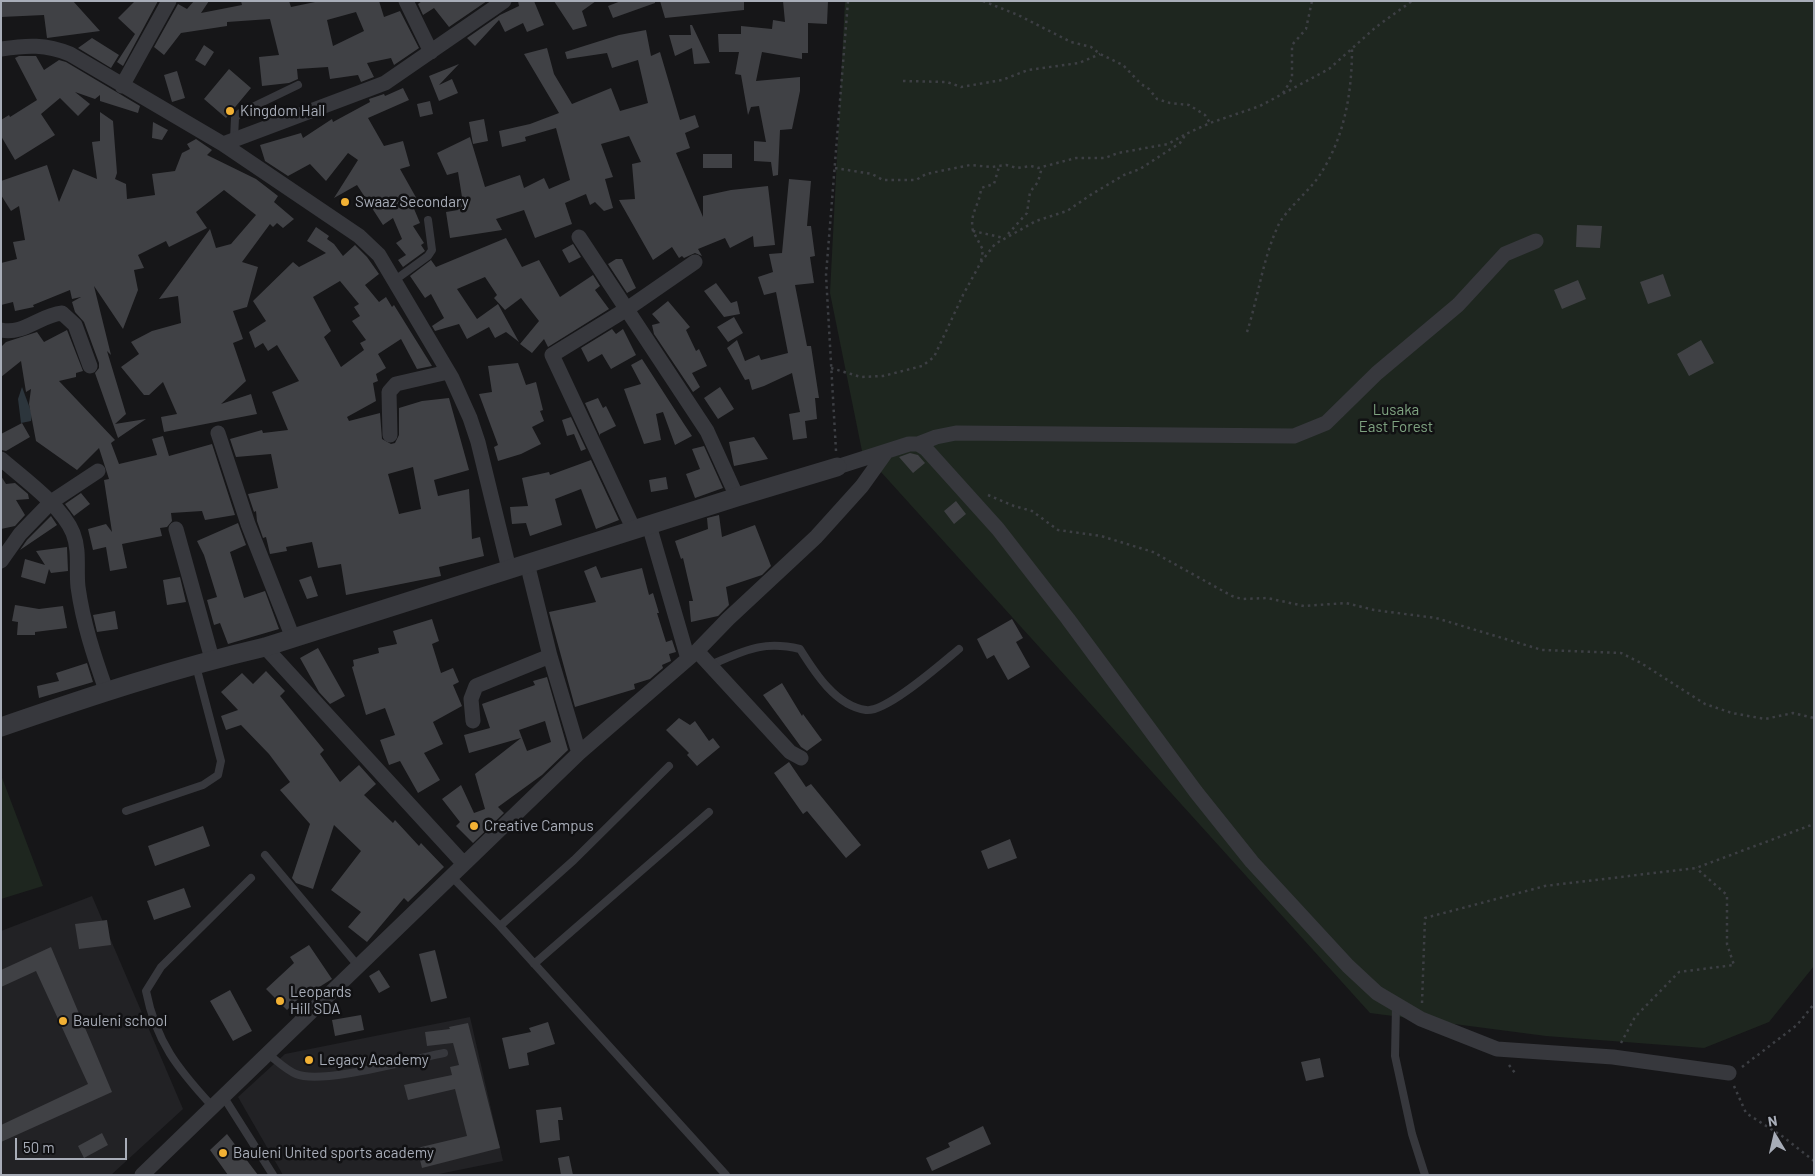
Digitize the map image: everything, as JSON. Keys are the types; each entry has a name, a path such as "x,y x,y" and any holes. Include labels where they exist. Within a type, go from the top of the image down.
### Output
{"street":[{"path":"122,86 169,1"},
{"path":"406,1 431,52"},
{"path":"228,141 385,83 504,1"},
{"path":"1,49 29,45 56,48 70,54 122,86 228,141 369,244 395,280 460,394 550,656 579,753"},
{"path":"579,237 707,431 737,497"},
{"path":"1,727 106,690 265,647 641,527 936,437 956,433 1294,436 1326,423 1378,373 1458,305 1505,254 1536,241"},
{"path":"695,262 627,309 552,355 641,527 692,655 710,665 790,752 800,758"},
{"path":"1,330 12,332 54,314 62,313 75,325 90,366"},
{"path":"390,435 389,392 396,384 448,372"},
{"path":"218,433 248,524 294,638"},
{"path":"918,444 926,449 964,490 1068,619 1196,792 1252,862 1361,979 1396,1005 1421,1019 1497,1049 1613,1057 1729,1073"},
{"path":"142,1175 579,753 692,655 728,618 830,523 862,486 888,451"},
{"path":"1,459 51,502 73,532 78,555 78,585 88,636 106,690"},
{"path":"1,561 20,534 51,502 98,471"},
{"path":"176,529 204,662"},
{"path":"265,647 464,864"},
{"path":"473,721 471,699 476,686 550,656"}],"lane":[{"path":"228,141 235,118 240,113 298,85"},
{"path":"395,280 428,256 432,250 428,220"},
{"path":"710,665 757,646 779,644 800,649 821,680 842,701 867,711 886,705 959,649"},
{"path":"126,811 203,786 218,775 221,761 204,662"},
{"path":"500,926 574,860 669,766"},
{"path":"534,964 709,812"},
{"path":"265,854 358,967"},
{"path":"452,877 500,926 726,1175"},
{"path":"251,878 161,967 146,991 152,1018 178,1069 218,1101 272,1175"},
{"path":"1396,1005 1395,1056 1412,1134 1425,1175"},
{"path":"268,1054 294,1074 306,1077 335,1075 444,1053"}],"path":[{"path":"837,467 826,275 848,1"},
{"path":"983,1 1018,14 1070,42 1091,47 1100,54 1122,65 1141,84 1149,89 1157,99 1170,103 1189,105 1205,115 1210,123"},
{"path":"1282,94 1292,79 1292,45 1306,29 1312,1"},
{"path":"835,168 872,174 883,180 916,180 926,174 970,165 983,167 1006,164 1017,168 1042,167 1076,158 1105,158 1118,153 1168,144 1210,123 1260,106 1329,69 1376,27 1412,1"},
{"path":"1247,332 1278,224 1322,172 1337,140 1347,108 1352,80 1352,49"},
{"path":"903,81 947,82 961,87 1002,80 1028,70 1079,63 1100,54"},
{"path":"831,368 862,377 883,376 922,366 934,357 947,324 981,262 996,244 1036,221 1067,211 1124,175 1140,169 1180,143 1186,134"},
{"path":"981,262 983,250 973,230 971,219 978,204 981,188 994,184 1000,166"},
{"path":"1004,238 1027,213 1030,192 1038,182 1042,167"},
{"path":"973,230 1004,238"},
{"path":"964,490 983,493 1014,506 1032,511 1058,530 1101,536 1153,552 1232,596 1242,599 1267,598 1304,606 1346,603 1382,612 1436,618 1542,650 1621,653 1641,663 1705,704 1732,713 1765,719 1793,713 1814,718"},
{"path":"1421,1019 1425,918 1545,886 1696,868 1814,824"},
{"path":"1613,1057 1635,1017 1679,972 1734,964 1728,944 1727,895 1696,868"},
{"path":"1814,1004 1797,1025 1749,1063 1729,1073 1746,1113 1782,1136 1814,1161"}],"shaded area":[{"path":"22,387 32,414 31,421 21,423 18,399"},
{"path":"92,896 183,1109 111,1175 1,1175 1,931"},
{"path":"470,1017 503,1161 434,1175 283,1175 238,1097 285,1054"}],"green space":[{"name":"Lusaka East Forest","path":"845,1 1814,1 1814,966 1769,1022 1704,1048 1546,1036 1370,1013 862,451 830,293"},
{"path":"1,775 43,886 1,899"}],"building":[{"path":"1,1 73,1 100,31 47,38 44,15 1,17"},
{"path":"135,1 158,1 123,66 117,62 135,34 118,18"},
{"path":"194,1 209,1 201,13 242,5 241,1 289,1 291,7 320,1 379,1 384,17 400,11 419,48 394,65 391,58 367,63 374,77 361,82 358,75 330,79 328,67 297,69 298,79 289,83 262,86 259,57 279,55 270,19 227,22 227,26 181,33 164,55 154,47 178,4 187,9","holes":["356,12 364,31 333,46 327,20"]},
{"path":"422,1 487,1 449,27 434,8 423,15 418,4"},
{"path":"518,1 534,1 544,25 527,32 523,23 505,32 499,20 475,46 467,38 500,15 519,6"},
{"path":"554,1 596,1 582,11 587,26 573,30"},
{"path":"621,1 655,1 655,3 613,18 608,6"},
{"path":"660,1 744,1 744,10 665,18"},
{"path":"783,1 828,1 827,24 808,23 808,53 802,53 802,59 762,52 756,81 800,77 800,91 792,129 780,130 778,175 773,176 771,162 754,161 754,141 766,142 759,106 751,107 748,115 741,75 735,74 739,52 719,52 718,34 741,34 741,26 772,29 773,20 785,22"},
{"path":"690,25 692,25 710,63 694,64 692,48 675,56 669,35 691,35"},
{"path":"646,30 651,56 660,52 680,120 695,115 699,127 685,133 690,148 676,153 703,217 703,196 731,190 768,186 775,245 754,247 753,236 730,248 725,238 698,249 702,256 695,253 679,258 672,247 653,260 619,200 635,199 632,164 641,162 629,136 601,144 613,177 605,179 613,208 604,211 595,202 590,205 586,194 565,203 572,224 535,238 524,210 496,219 502,230 450,238 446,212 458,210 455,199 462,197 458,172 447,175 437,153 470,137 485,187 520,175 524,188 544,178 549,189 570,180 556,128 525,137 526,141 502,147 499,131 530,124 559,113 524,54 547,48 554,74 572,104 611,88 620,111 648,103 638,60 612,68 607,53 567,59 565,52 619,35"},
{"path":"92,38 119,55 111,68 78,48"},
{"path":"204,45 214,52 205,66 195,60"},
{"path":"19,56 36,56 44,70 59,60 66,62 140,106 138,113 100,101 100,95 95,99 75,92 90,104 78,116 60,98 41,114 55,135 15,160 1,136 1,120 9,115 10,117 37,100 15,58"},
{"path":"459,64 439,85 452,79 458,93 439,101 429,76"},
{"path":"229,69 251,88 226,118 204,99"},
{"path":"177,71 185,98 172,102 164,75"},
{"path":"403,88 409,100 368,118 384,146 403,141 410,166 400,169 418,201 412,204 420,223 413,226 424,243 421,245 425,251 403,267 398,260 406,255 396,243 402,239 393,218 383,225 357,185 334,198 358,160 348,153 326,181 310,164 288,176 265,161 260,145 301,133 303,138 332,119 333,122 370,102 369,99 384,94 385,96"},
{"path":"430,101 433,114 420,117 417,104"},
{"path":"100,112 113,121 117,173 115,179 126,184 127,199 155,195 152,174 175,171 182,153 190,149 187,144 196,139 212,150 207,155 256,179 278,196 274,202 294,219 283,228 277,223 273,227 270,224 242,262 258,267 247,307 233,311 243,339 233,343 246,381 221,404 251,394 257,414 164,432 161,417 177,414 163,382 149,395 144,395 121,367 139,354 131,342 152,331 181,323 178,296 159,299 210,229 216,248 231,244 256,215 224,190 196,212 207,228 169,247 166,241 138,255 144,268 134,270 138,290 123,329 94,286 111,355 107,351 126,414 115,424 146,419 118,438 95,373 99,368 99,363 84,322 75,312 72,302 81,297 72,299 70,290 33,305 34,307 15,311 13,302 1,305 1,263 17,259 13,242 25,240 19,206 11,211 1,195 1,181 47,165 59,202 73,169 97,179 92,142 100,141"},
{"path":"484,119 488,141 473,144 469,122"},
{"path":"153,122 168,130 162,140 152,138"},
{"path":"703,154 732,154 732,168 703,168"},
{"path":"789,179 811,181 807,226 811,226 815,256 810,257 814,283 795,285 807,346 811,346 819,398 815,398 817,419 805,421 807,438 793,440 789,414 800,412 792,373 752,390 749,379 745,380 727,348 737,340 745,361 759,355 761,360 788,353 776,292 764,295 758,277 773,272 769,254 782,253"},
{"path":"1577,225 1602,226 1600,248 1576,247"},
{"path":"316,227 329,236 327,239 334,244 343,256 355,245 367,257 379,274 365,285 379,302 386,297 392,307 394,305 432,366 417,369 401,339 378,354 386,368 376,374 378,381 373,383 376,401 347,417 349,421 380,413 382,439 391,444 395,443 399,435 399,408 422,401 449,398 469,470 434,480 438,496 469,489 472,539 480,537 484,556 439,567 441,576 346,595 341,564 318,568 312,542 286,547 287,551 270,554 266,537 263,538 257,521 256,511 254,512 248,494 278,488 271,454 236,457 230,439 262,430 263,433 288,430 272,392 299,381 277,345 268,351 263,343 255,348 249,332 266,321 253,301 293,262 299,267 326,253 307,241","holes":["340,281 359,304 354,307 360,316 352,321 366,340 360,343 364,350 341,367 324,337 331,331 313,297","413,467 421,509 399,514 388,474"]},
{"path":"506,238 522,267 539,260 560,297 593,275 600,286 595,290 609,309 548,347 544,339 532,353 520,344 539,321 521,298 505,310 494,298 497,295 485,277 457,289 477,319 498,304 519,342 506,332 495,338 489,327 467,339 459,324 435,331 432,326 444,318 431,294 425,298 410,276 431,260 436,267"},
{"path":"573,244 581,257 569,263 562,250"},
{"path":"616,259 622,259 636,288 627,293 608,264"},
{"path":"1663,274 1671,296 1648,304 1640,282"},
{"path":"1578,280 1586,299 1562,309 1554,290"},
{"path":"716,283 731,303 737,301 740,314 724,317 704,291"},
{"path":"668,301 690,327 686,330 696,351 699,349 707,366 692,373 700,387 693,392 654,334 652,325 660,323 652,314"},
{"path":"734,317 743,333 728,342 717,327"},
{"path":"612,329 616,334 623,329 636,355 611,369 602,354 588,362 581,348"},
{"path":"67,330 83,371 76,373 76,377 59,381 115,440 111,443 119,464 157,455 152,439 163,436 169,456 212,444 235,515 205,520 202,511 171,513 172,521 167,527 160,528 162,536 122,544 127,568 110,571 106,547 93,550 88,529 106,524 112,532 104,480 109,479 99,448 77,470 36,441 29,404 31,389 26,392 21,361 1,377 1,347 6,342 37,332 44,342"},
{"path":"1701,340 1714,363 1689,376 1677,354"},
{"path":"642,359 692,436 675,445 663,412 656,414 661,440 644,444 624,389 641,384 631,365"},
{"path":"518,363 526,385 536,382 543,410 540,411 544,421 532,427 541,444 521,454 498,461 494,447 498,445 479,394 492,392 488,366"},
{"path":"720,387 734,409 718,419 704,398"},
{"path":"598,398 603,408 606,406 616,426 600,434 600,436 585,403"},
{"path":"571,417 586,449 581,451 574,434 567,436 562,420"},
{"path":"22,423 30,437 6,451 1,450 1,434"},
{"path":"754,437 768,459 734,466 729,442"},
{"path":"704,446 723,488 695,498 686,474 700,469 692,449"},
{"path":"910,453 918,455 925,463 913,473 899,457"},
{"path":"591,460 619,520 596,529 581,489 555,499 562,525 530,536 526,523 512,524 510,507 528,506 522,478 549,472 550,475"},
{"path":"1,476 6,484 15,483 28,494 29,499 16,500 25,515 15,526 1,529"},
{"path":"666,477 668,489 651,492 649,480"},
{"path":"81,493 90,504 74,516 65,504"},
{"path":"956,501 966,514 954,524 944,511"},
{"path":"719,515 722,537 755,525 771,566 762,575 726,587 729,605 718,616 691,622 689,601 693,601 683,558 681,559 675,541 708,529 707,518"},
{"path":"51,516 57,525 20,550 27,540"},
{"path":"238,523 246,545 230,552 244,598 265,591 279,629 228,644 220,623 214,625 207,600 217,597 204,555 197,541"},
{"path":"67,547 68,571 51,573 49,569 45,584 21,577 25,559 45,565 36,551"},
{"path":"596,566 601,578 642,568 649,595 653,593 666,642 672,640 676,652 669,654 671,661 662,665 663,668 650,679 634,684 635,689 575,707 549,612 596,602 584,571"},
{"path":"311,576 318,596 307,599 299,580"},
{"path":"180,577 186,602 167,605 163,580"},
{"path":"15,605 39,609 63,606 67,628 35,632 35,635 17,635 18,622 12,621"},
{"path":"115,611 118,629 97,632 93,615"},
{"path":"432,619 439,641 432,644 441,673 453,668 459,682 453,685 462,706 433,722 443,744 424,753 440,780 418,793 400,761 389,765 380,740 395,735 385,708 366,715 352,667 354,666 353,660 379,653 378,648 397,644 393,631"},
{"path":"1012,619 1023,638 1016,642 1030,667 1008,680 994,655 987,659 977,639"},
{"path":"318,648 345,696 330,704 319,692 300,658"},
{"path":"87,663 93,682 39,698 37,686 59,681 56,673"},
{"path":"266,671 285,691 280,696 324,750 320,754 340,782 359,765 376,784 364,795 393,823 395,820 419,846 421,843 444,867 408,902 404,898 367,942 348,927 361,912 331,890 361,851 334,825 313,889 296,883 292,878 310,824 280,790 290,782 269,754 241,725 226,730 221,716 238,710 221,692 242,673 253,684"},
{"path":"547,677 568,750 542,775 498,807 504,813 473,843 456,826 460,822 442,799 461,785 474,813 485,809 475,774 521,738 469,753 464,735 490,728 482,704 535,685 533,681","holes":["545,721 551,742 527,751 519,730"]},
{"path":"782,683 802,716 803,714 822,740 807,751 801,747 763,695"},
{"path":"679,718 690,725 695,721 709,741 713,738 720,747 697,766 687,755 689,753 666,730"},
{"path":"789,762 806,787 811,784 861,845 846,858 807,811 803,814 774,773"},
{"path":"203,826 210,846 155,866 148,846"},
{"path":"1010,839 1017,858 988,869 981,851"},
{"path":"184,888 191,907 154,920 147,901"},
{"path":"107,920 111,945 79,949 75,924"},
{"path":"309,945 332,979 313,991 311,987 287,1010 266,989 294,963 290,957"},
{"path":"51,947 112,1092 1,1142 1,1125 88,1084 36,971 1,987 1,970"},
{"path":"435,950 447,998 431,1002 419,954"},
{"path":"379,970 390,987 379,993 369,976"},
{"path":"230,990 252,1031 233,1041 210,1001"},
{"path":"361,1015 364,1030 335,1036 332,1020"},
{"path":"548,1022 555,1044 527,1053 529,1065 509,1069 502,1038 531,1032 529,1028"},
{"path":"468,1023 500,1148 422,1168 417,1148 467,1136 455,1089 408,1100 404,1085 452,1075 450,1067 459,1065 453,1043 427,1046 425,1032 450,1029 449,1027"},
{"path":"1320,1058 1324,1077 1306,1081 1301,1062"},
{"path":"561,1107 563,1120 558,1120 560,1140 540,1143 536,1110"},
{"path":"983,1126 991,1144 932,1171 926,1158 950,1147 948,1143"},
{"path":"102,1133 108,1145 84,1158 78,1146"},
{"path":"227,1134 258,1175 228,1175 210,1150"},
{"path":"569,1156 573,1175 561,1175 558,1158"}],"place":[{"name":"Kingdom Hall","path":"230,111"},
{"name":"Swaaz Secondary","path":"345,202"},
{"name":"Creative Campus","path":"474,826"},
{"name":"Leopards Hill SDA","path":"280,1001"},
{"name":"Bauleni school","path":"63,1021"},
{"name":"Legacy Academy","path":"309,1060"},
{"name":"Bauleni United sports academy","path":"223,1153"}]}
